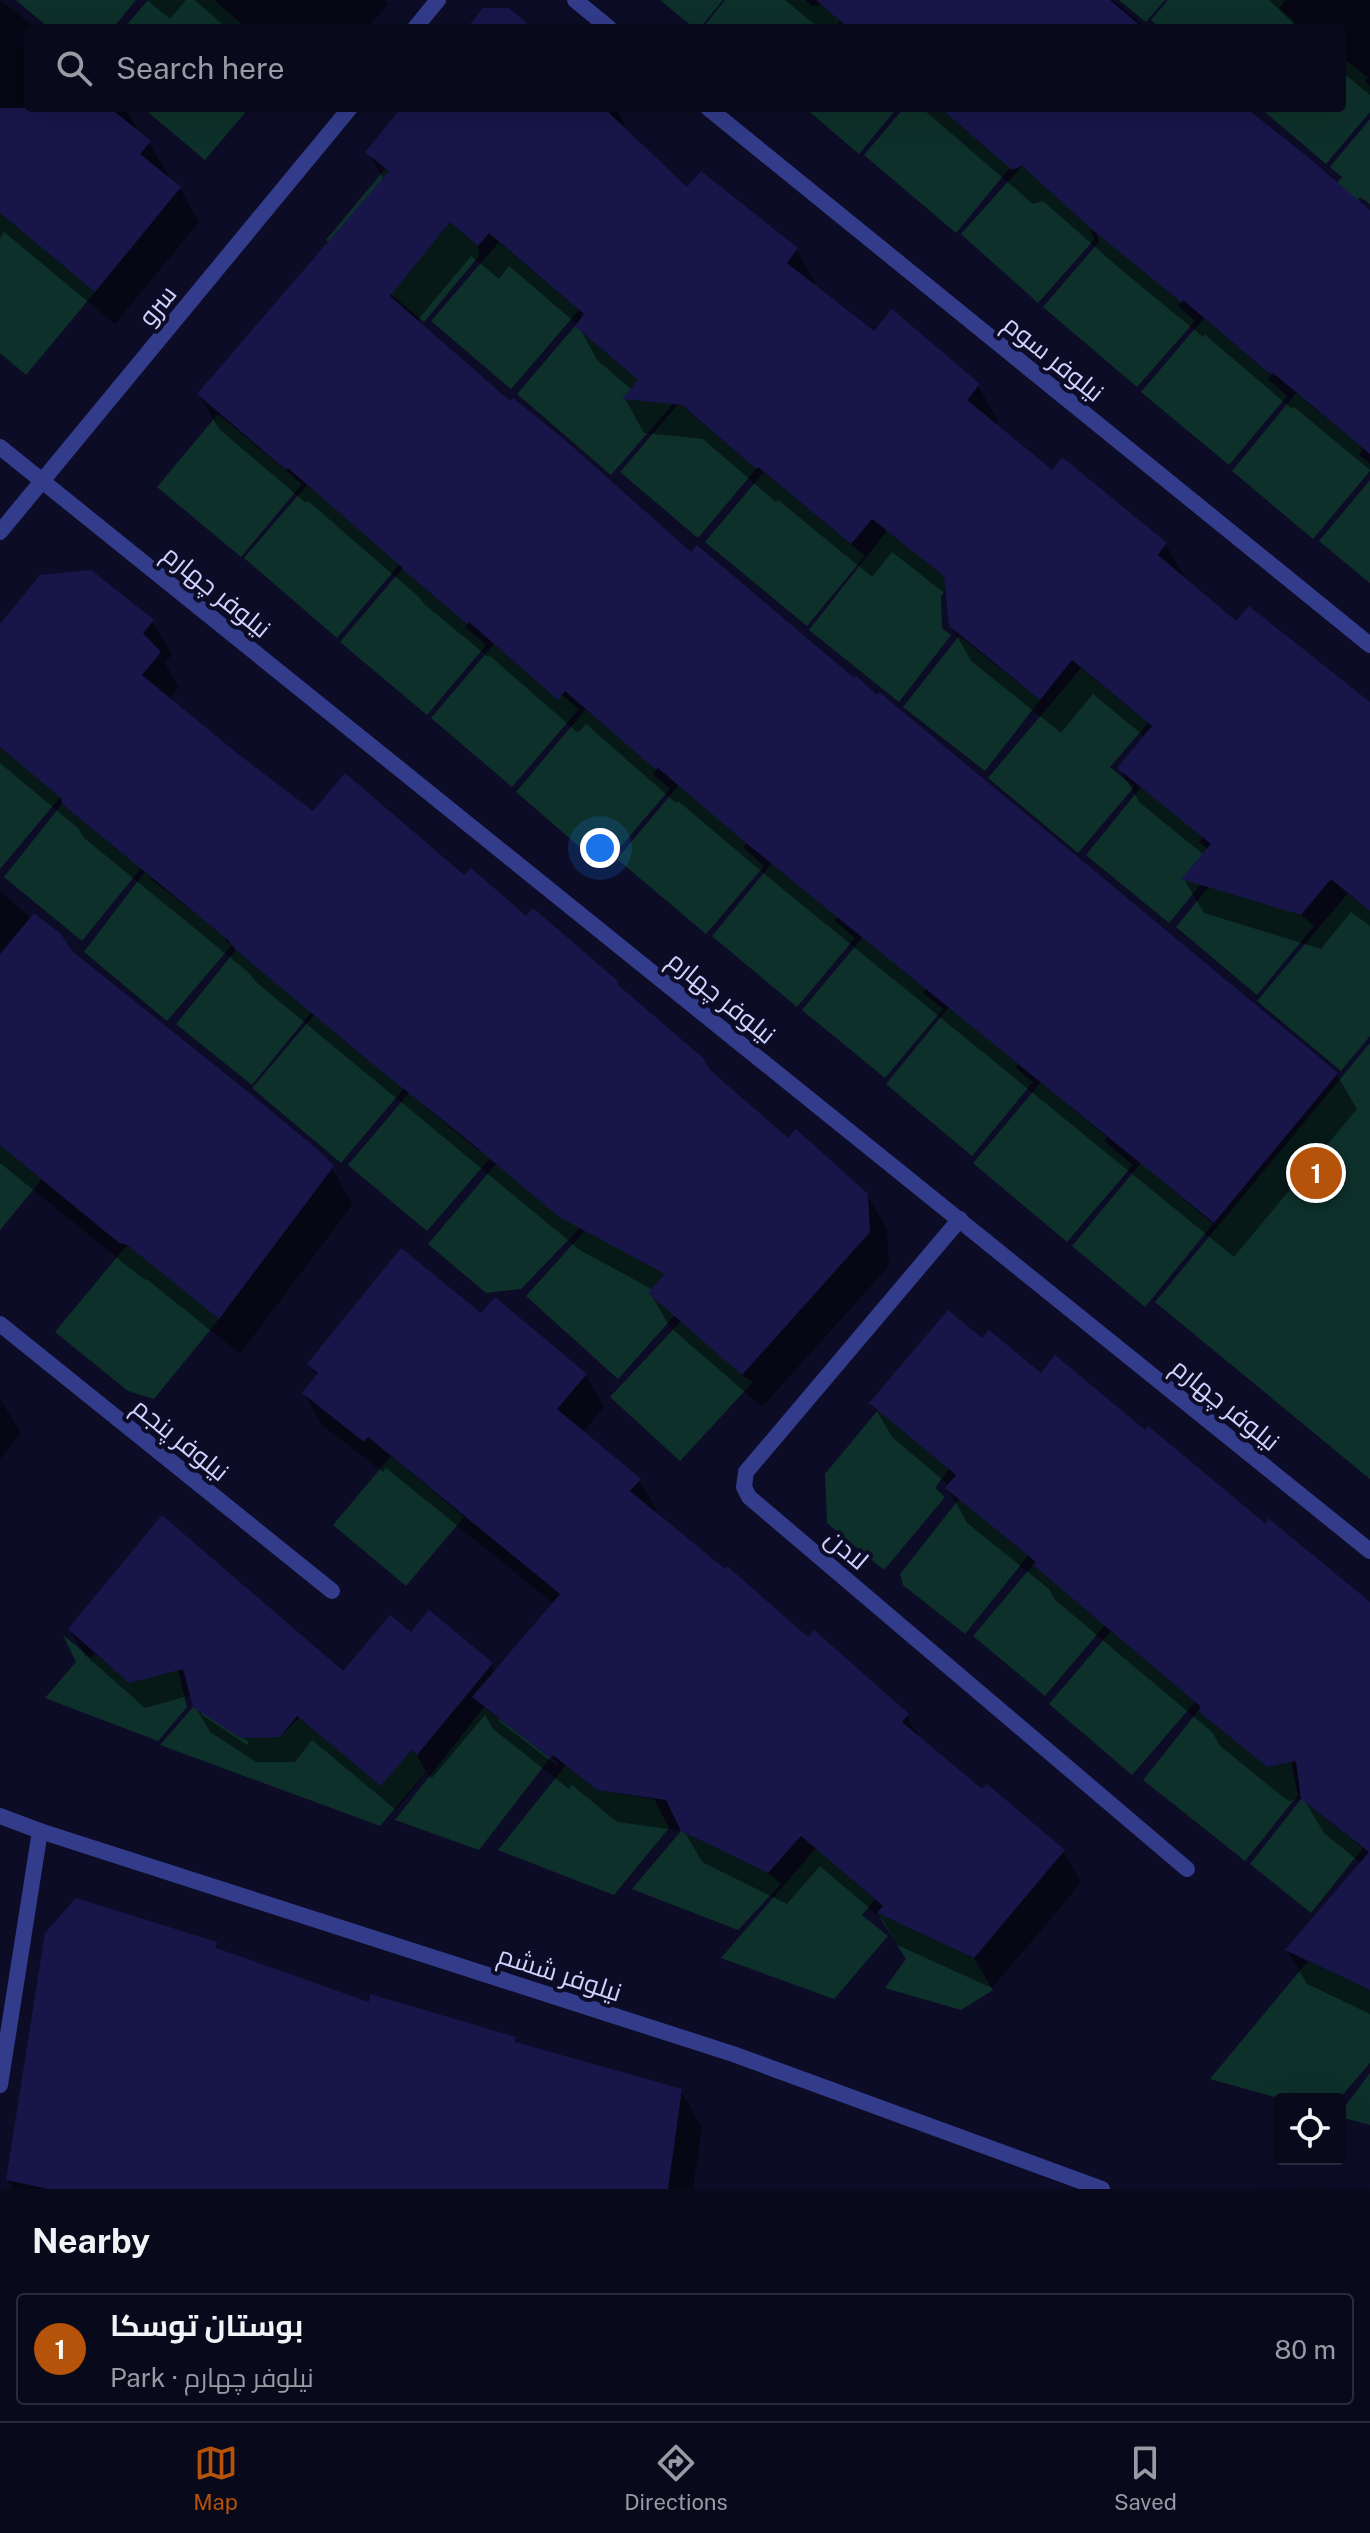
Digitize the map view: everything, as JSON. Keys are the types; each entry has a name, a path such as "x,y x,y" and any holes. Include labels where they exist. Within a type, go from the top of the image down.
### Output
{"street":[{"path":"418,24 438,0"},
{"path":"575,0 604,24"},
{"name":"سرو","path":"0,532 347,112"},
{"name":"نیلوفر سوم","path":"713,112 1370,645"},
{"name":"نیلوفر چهارم","path":"0,447 1370,1551"},
{"name":"لادن","path":"960,1219 746,1472 744,1487 749,1497 1187,1869"},
{"name":"نیلوفر پنجم","path":"0,1324 332,1591"},
{"name":"نیلوفر ششم","path":"0,1816 733,2054 1102,2189"},
{"path":"0,2085 40,1831"}],"green space":[{"path":"16,0 136,0 116,24 44,24"},
{"path":"148,0 214,0 242,24 127,24"},
{"path":"660,0 723,0 703,24 689,24"},
{"path":"725,0 805,0 812,6 835,2 839,24 706,24"},
{"path":"1119,0 1165,0 1146,22"},
{"path":"1168,0 1286,0 1279,8 1295,22 1156,24 1151,20"},
{"path":"1346,60 1368,78 1365,81 1370,86 1370,112 1326,164 1265,112 1346,112"},
{"path":"148,112 246,112 205,160"},
{"path":"810,112 894,112 859,154"},
{"path":"901,112 945,112 991,152 1012,165 956,233 864,155"},
{"path":"1370,119 1370,204 1360,197 1343,218 1323,200 1342,177 1330,167"},
{"path":"1022,166 1091,228 1094,240 1038,303 961,234"},
{"path":"386,168 478,246 479,256 424,322 326,240"},
{"path":"0,213 95,292 26,375 0,353"},
{"path":"1097,233 1182,303 1177,305 1195,321 1137,387 1043,307 1099,242"},
{"path":"499,242 579,310 511,389 431,321"},
{"path":"1204,318 1271,375 1268,379 1287,396 1229,465 1141,392"},
{"path":"575,326 665,403 673,404 611,475 517,394"},
{"path":"1296,393 1363,448 1359,455 1370,464 1370,471 1313,539 1232,471"},
{"path":"679,403 756,469 698,538 620,472"},
{"path":"218,414 302,484 241,557 157,487"},
{"path":"764,472 865,556 807,626 705,542"},
{"path":"1370,480 1370,583 1319,541"},
{"path":"307,485 404,559 337,638 244,558"},
{"path":"887,531 963,569 941,596 942,628 951,635 899,702 809,630"},
{"path":"402,569 467,624 465,627 486,645 427,715 340,642"},
{"path":"959,636 1040,700 985,771 903,707"},
{"path":"494,644 557,699 562,695 579,709 512,787 431,718"},
{"path":"1081,668 1148,723 1110,767 1134,787 1078,853 988,778"},
{"path":"586,709 656,770 653,774 670,789 603,867 516,792"},
{"path":"0,747 61,796 0,869"},
{"path":"679,785 746,843 743,847 764,866 706,934 617,859"},
{"path":"1141,787 1203,837 1199,842 1221,860 1169,923 1086,855"},
{"path":"62,804 119,851 141,847 150,857 82,941 4,877"},
{"path":"1229,862 1291,912 1301,915 1314,926 1257,995 1176,927"},
{"path":"772,863 838,917 835,921 855,938 797,1007 712,936"},
{"path":"150,865 151,879 204,920 217,920 227,913 226,941 232,945 167,1021 84,952"},
{"path":"1348,893 1370,911 1370,1036 1341,1071 1257,1001"},
{"path":"863,937 926,989 923,993 943,1009 885,1078 802,1010"},
{"path":"236,950 318,1004 252,1085 176,1024"},
{"path":"949,1007 1018,1064 1016,1068 1033,1082 972,1156 886,1084"},
{"path":"314,1015 405,1087 341,1163 252,1088"},
{"path":"1370,1043 1370,1479 1155,1302"},
{"path":"1041,1082 1107,1137 1104,1141 1133,1165 1067,1242 973,1163"},
{"path":"409,1093 475,1148 491,1157 427,1231 348,1165"},
{"path":"0,1145 42,1179 0,1230"},
{"path":"1141,1163 1213,1224 1145,1307 1072,1246"},
{"path":"496,1164 580,1228 521,1289 486,1293 428,1244"},
{"path":"610,1203 674,1264 674,1316 618,1379 526,1296"},
{"path":"127,1245 219,1319 154,1399 128,1391 55,1332"},
{"path":"682,1320 753,1382 680,1461 610,1397"},
{"path":"878,1410 949,1469 935,1488 945,1497 884,1570 827,1523 825,1474"},
{"path":"391,1456 464,1517 406,1586 333,1525"},
{"path":"959,1499 1028,1556 965,1634 903,1585 900,1574"},
{"path":"1033,1565 1105,1625 1045,1696 973,1636"},
{"path":"1111,1631 1195,1702 1132,1775 1049,1704"},
{"path":"63,1635 91,1658 95,1654 123,1677 178,1670 187,1707 158,1741 45,1698 76,1662"},
{"path":"326,1691 411,1750 426,1772 380,1826 160,1745 193,1707 280,1737"},
{"path":"484,1707 550,1758 479,1850 395,1820"},
{"path":"1198,1711 1267,1767 1291,1762 1298,1795 1245,1861 1143,1780"},
{"path":"566,1765 597,1790 654,1799 669,1828 614,1895 498,1850"},
{"path":"1301,1799 1363,1848 1311,1913 1250,1864"},
{"path":"681,1831 768,1873 781,1884 738,1930 632,1889"},
{"path":"816,1848 875,1900 862,1915 888,1936 834,1999 721,1958"},
{"path":"877,1913 974,1958 993,1990 961,2010 885,1988 906,1959"},
{"path":"1308,1961 1370,1990 1370,2063 1344,2093 1274,2093 1274,2097 1210,2079"},
{"path":"1370,2073 1370,2125 1346,2119 1346,2105"}],"building":[{"path":"816,0 1110,0 1138,24 843,24"},
{"path":"483,8 509,8 528,24 470,24"},
{"path":"0,108 24,108 24,112 115,112 151,141 140,154 181,187 95,292 0,213"},
{"path":"398,112 608,112 687,187 701,171 798,248 787,263 874,331 892,309 980,384 967,400 1052,470 1062,457 1167,543 1158,555 1236,621 1249,606 1370,702 1370,911 1331,879 1301,915 1181,879 1211,844 1117,768 1152,726 1072,660 1040,700 949,626 944,576 872,519 851,544 758,467 756,469 682,405 622,399 638,380 575,326 584,314 489,233 478,246 450,222 390,296 510,401 513,398 565,440 691,552 697,545 854,678 856,676 877,695 879,692 1338,1073 1214,1223 658,768 656,770 565,691 558,700 197,394 389,171 365,152"},
{"path":"945,112 1251,112 1304,154 1370,210 1370,454 1095,232 1022,166 1012,170"},
{"path":"91,570 154,620 143,633 161,652 142,675 238,754 313,811 345,773 464,875 471,868 526,916 533,908 619,982 617,984 703,1058 710,1070 788,1138 796,1129 868,1194 870,1232 742,1375 648,1293 665,1274 559,1217 62,804 61,798 0,747 0,624 40,575"},
{"path":"34,913 61,934 72,951 252,1095 334,1166 219,1319 127,1245 119,1243 0,1145 0,954"},
{"path":"401,1248 481,1313 495,1297 587,1374 557,1409 641,1479 630,1491 725,1569 727,1566 808,1637 814,1630 909,1714 902,1722 982,1789 987,1784 1065,1850 974,1958 877,1913 883,1906 801,1836 768,1873 681,1831 666,1800 597,1790 472,1697 560,1594 368,1437 364,1442 302,1393 318,1373 307,1364"},
{"path":"948,1310 982,1338 989,1330 1041,1373 1055,1355 1145,1430 1148,1426 1266,1524 1268,1518 1370,1602 1370,1990 1285,1950 1369,1852 1301,1799 1296,1761 1267,1767 1198,1711 1201,1707 1033,1565 1036,1562 945,1488 956,1475 869,1403"},
{"path":"162,1515 343,1671 390,1615 411,1632 429,1610 493,1663 417,1755 411,1750 381,1786 297,1716 280,1737 240,1738 193,1707 183,1669 129,1683 68,1629"},
{"path":"76,1898 217,1942 216,1948 369,2002 370,1994 516,2037 515,2042 682,2089 668,2189 48,2189 6,2180 45,1933"}],"place":[{"name":"بوستان توسکا","path":"1316,1173"}]}
